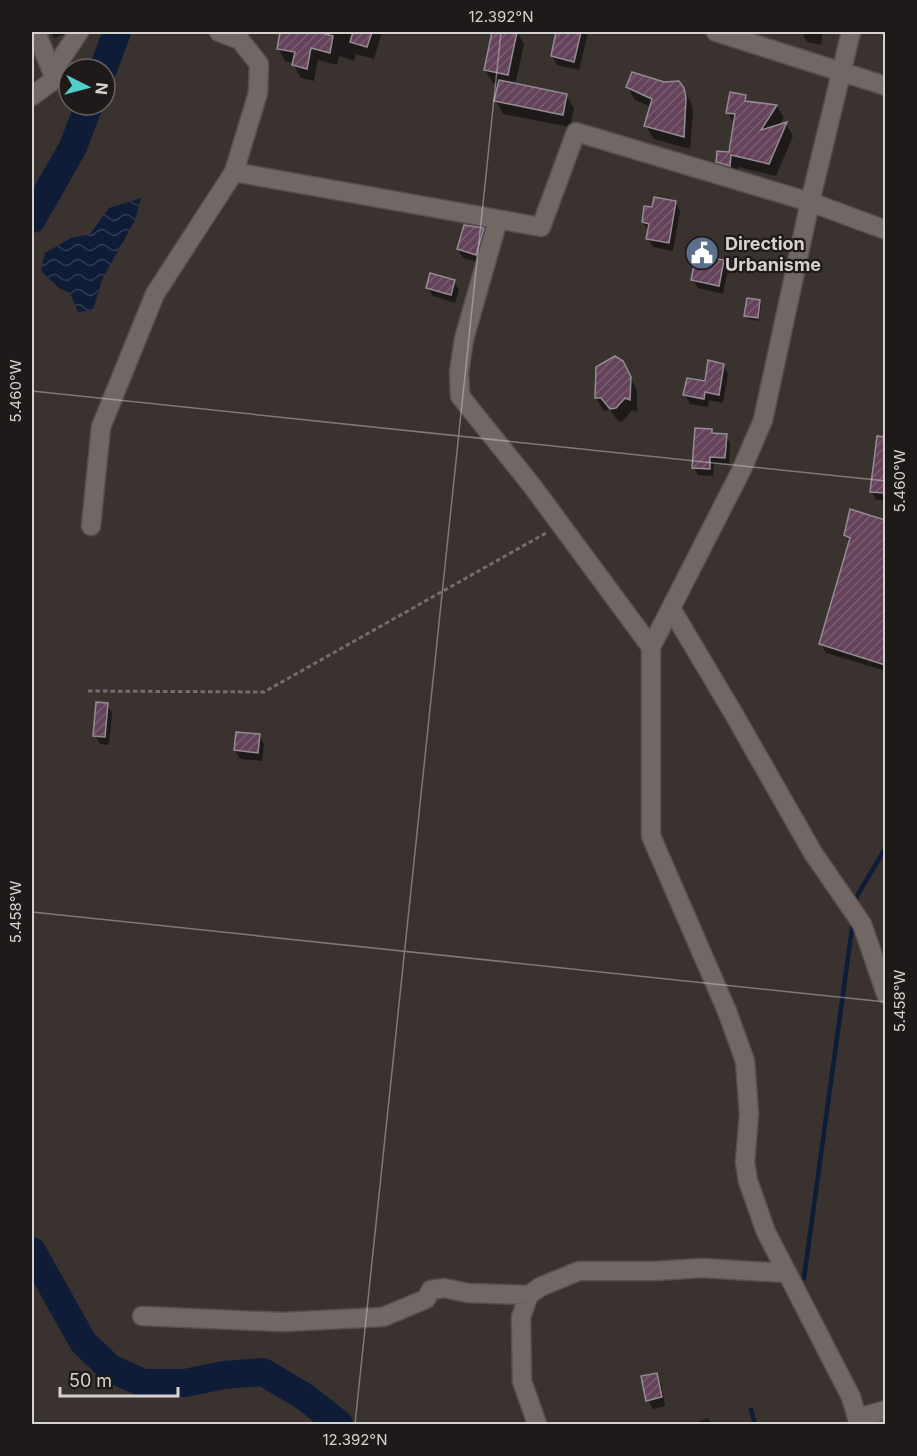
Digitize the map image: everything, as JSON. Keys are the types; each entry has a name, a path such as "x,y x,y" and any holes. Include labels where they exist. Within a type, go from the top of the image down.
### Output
{"street":[{"path":"32,96 55,79 36,32"},
{"path":"52,72 79,32"},
{"path":"92,526 101,427 156,294 234,172 258,93 259,64 240,40 219,32"},
{"path":"716,32 885,86"},
{"path":"851,32 810,202 763,420 742,469 672,610 651,647 651,836 727,1011 745,1061 749,1114 745,1162 748,1181 766,1232 825,1343 851,1397 858,1421 885,1410"},
{"path":"234,172 541,227 576,132 810,202 885,230"},
{"path":"498,220 464,339 459,372 460,396 561,525 651,647"},
{"path":"672,610 813,853 862,924 885,994"},
{"path":"537,1425 522,1381 521,1317 529,1295 540,1287 579,1271 655,1271 702,1268 786,1273"},
{"path":"142,1316 282,1322 383,1317 426,1299 431,1290 444,1288 468,1293 529,1295"}],"path":[{"path":"88,691 264,692 561,525"}],"water":[{"path":"141,198 135,220 102,280 93,310 78,312 70,293 59,288 41,271 45,253 71,238 90,234 109,208"}],"building":[{"path":"280,32 318,32 333,36 330,53 311,48 307,69 292,65 295,52 277,49"},
{"path":"353,32 372,32 367,47 350,42"},
{"path":"492,32 517,32 508,75 484,70"},
{"path":"556,32 581,32 574,62 551,56"},
{"path":"632,72 664,82 679,81 684,88 686,98 684,137 644,126 652,99 626,87"},
{"path":"499,80 567,94 563,115 494,101"},
{"path":"730,92 746,95 745,101 777,105 761,130 787,122 769,164 731,155 730,166 716,162 717,151 729,152 735,114 726,113"},
{"path":"654,197 676,201 669,243 646,239 649,224 642,222 644,206 652,207"},
{"path":"464,225 484,228 476,255 457,249"},
{"path":"696,255 724,260 719,286 691,280"},
{"path":"430,273 455,280 451,295 426,288"},
{"path":"747,298 760,300 758,318 744,316"},
{"path":"615,356 623,361 631,377 630,400 625,398 616,408 610,409 601,398 595,398 596,367"},
{"path":"708,360 724,364 719,395 705,392 704,399 683,395 687,378 705,381"},
{"path":"695,428 712,429 712,433 727,434 725,458 710,457 710,469 692,468"},
{"path":"877,436 885,437 885,493 870,492"},
{"path":"850,509 885,520 885,665 819,644 850,538 844,535"},
{"path":"96,702 108,703 105,737 93,736"},
{"path":"236,732 260,734 258,753 234,750"},
{"path":"657,1373 662,1397 646,1401 641,1376"}],"waterway":[{"path":"108,57 117,32"},
{"path":"32,219 73,147 84,117"},
{"path":"856,904 857,896 886,847"},
{"path":"804,1278 853,921"},
{"path":"32,1251 83,1342 110,1368 143,1383 185,1383 224,1375 263,1372 305,1397 339,1424"},
{"path":"751,1410 755,1424"}],"place":[{"name":"Direction Urbanisme","path":"702,253"}]}
